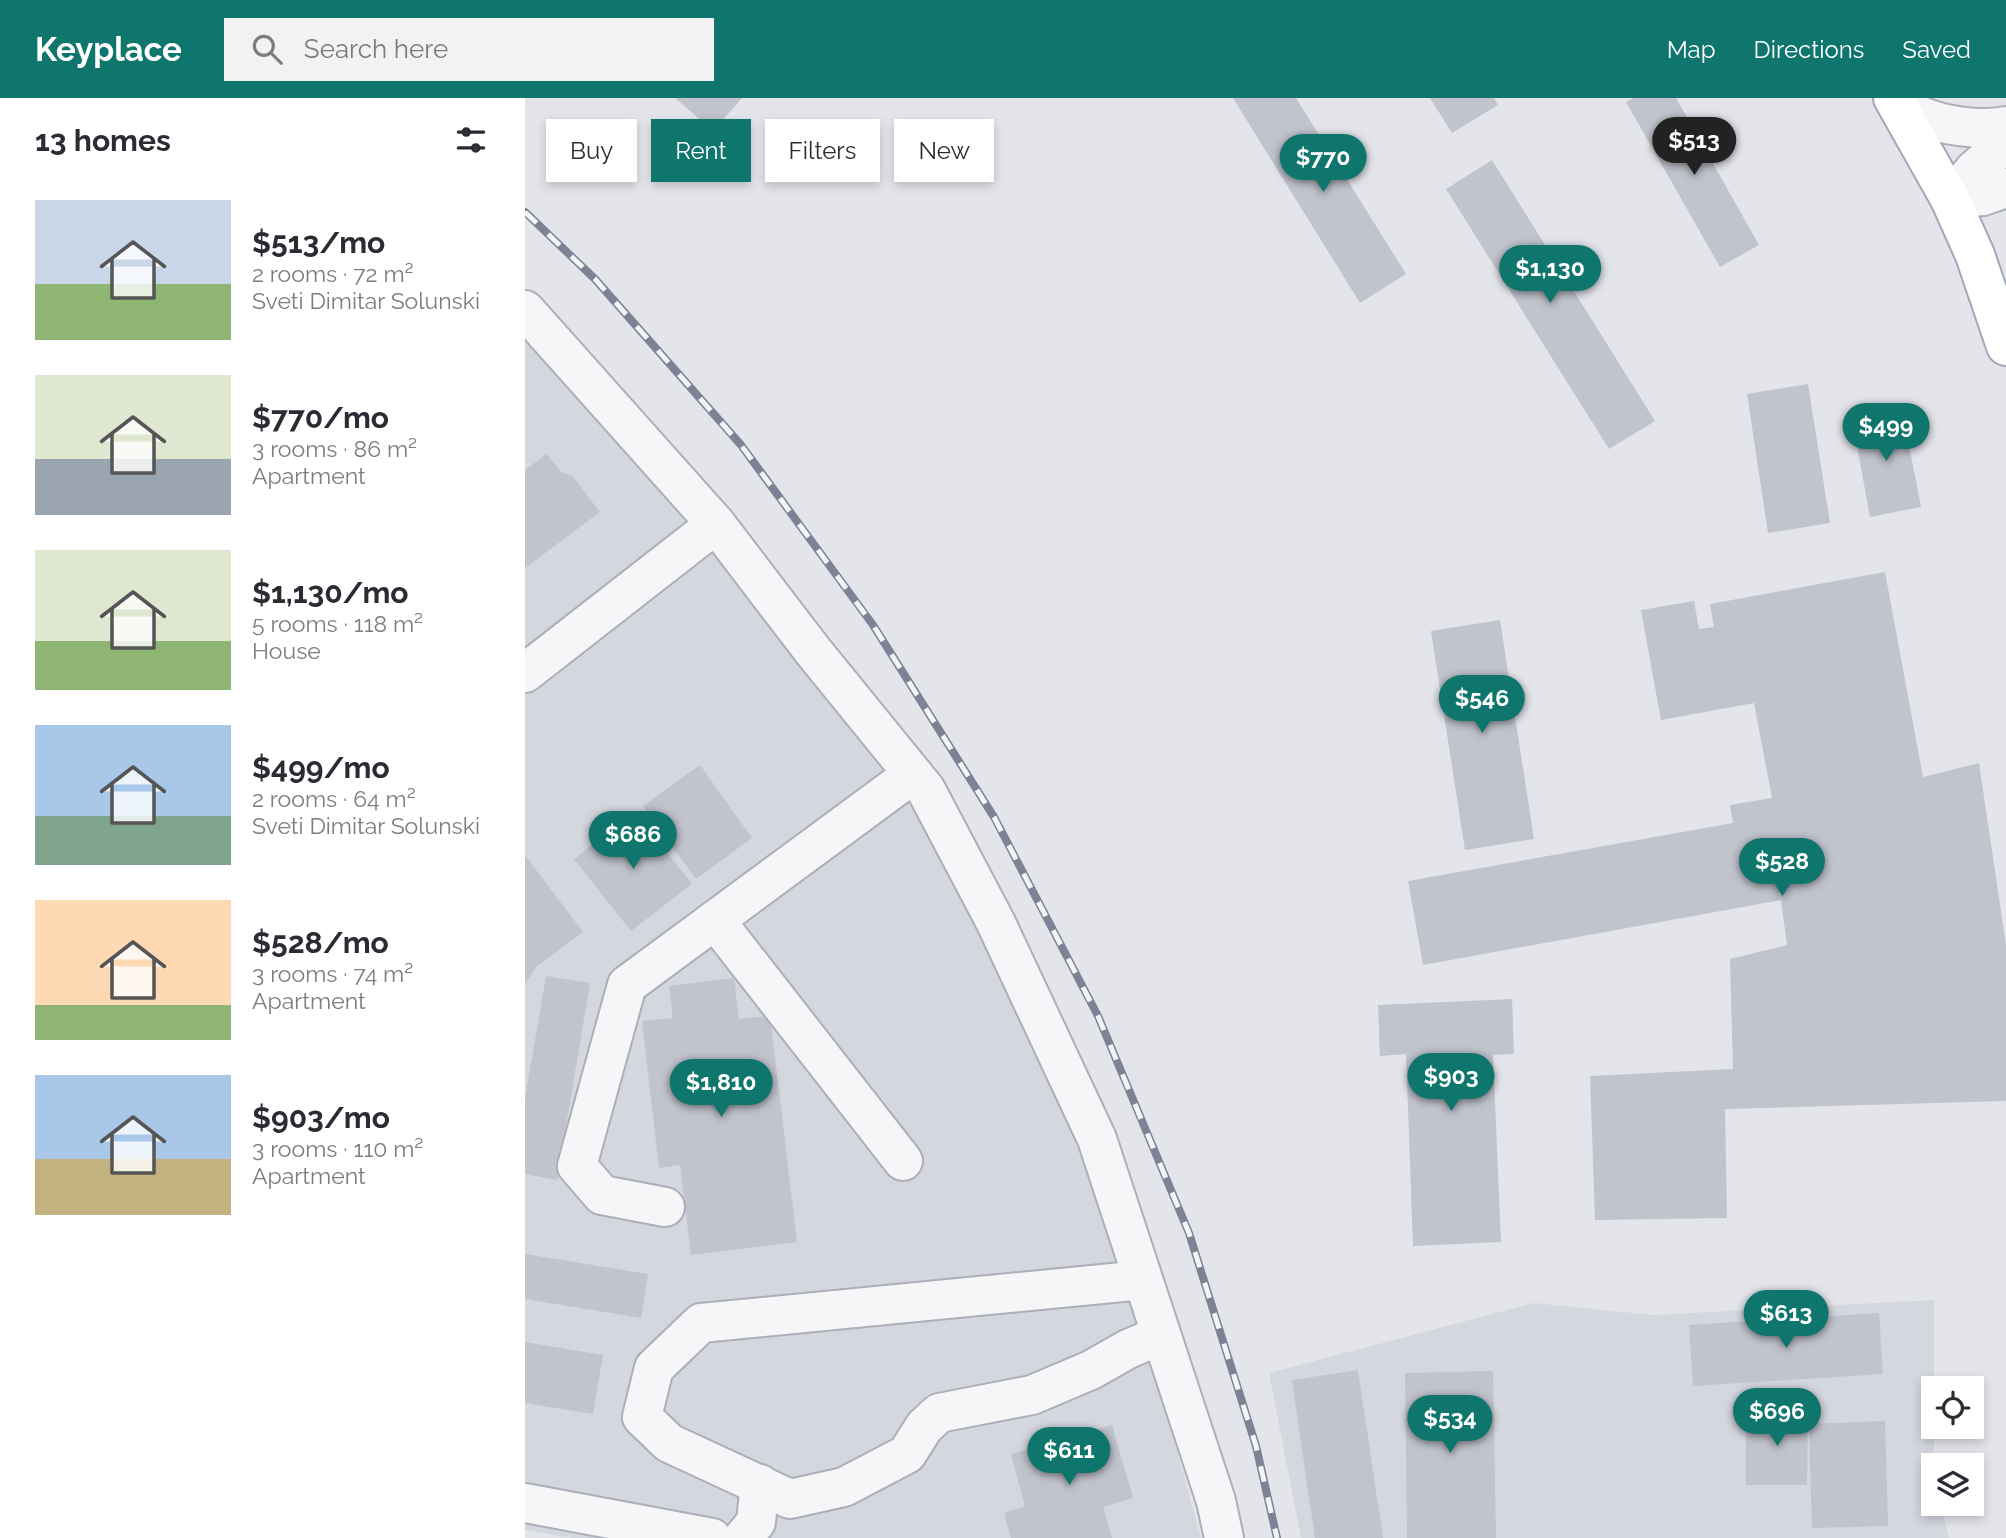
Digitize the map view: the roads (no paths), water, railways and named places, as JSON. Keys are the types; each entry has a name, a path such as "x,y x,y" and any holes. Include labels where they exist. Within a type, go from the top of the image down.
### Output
{"main road":[{"path":"1895,98 1950,199 1975,255 2006,346"}],"street":[{"path":"1895,98 1920,115 1947,123 1973,128 2006,126"},
{"path":"1950,199 1975,169 2006,143"},
{"path":"1950,199 1983,196 2006,188"},
{"path":"528,322 716,524 813,651 926,790 996,923 1097,1139 1216,1501 1224,1538"},
{"path":"525,673 716,524"},
{"path":"665,1207 602,1195 577,1167 627,985 913,774"},
{"path":"715,920 903,1161"},
{"path":"1143,1280 701,1323 654,1368 642,1417 669,1444 790,1499 843,1487 907,1454 924,1427 939,1413 1032,1395 1091,1370 1128,1349 1161,1335"},
{"path":"743,1538 756,1522 760,1484"},
{"path":"525,1503 712,1538"}],"railway":[{"path":"525,212 595,279 741,445 873,625 994,817 1098,1016 1189,1233 1256,1446 1277,1538"}]}
